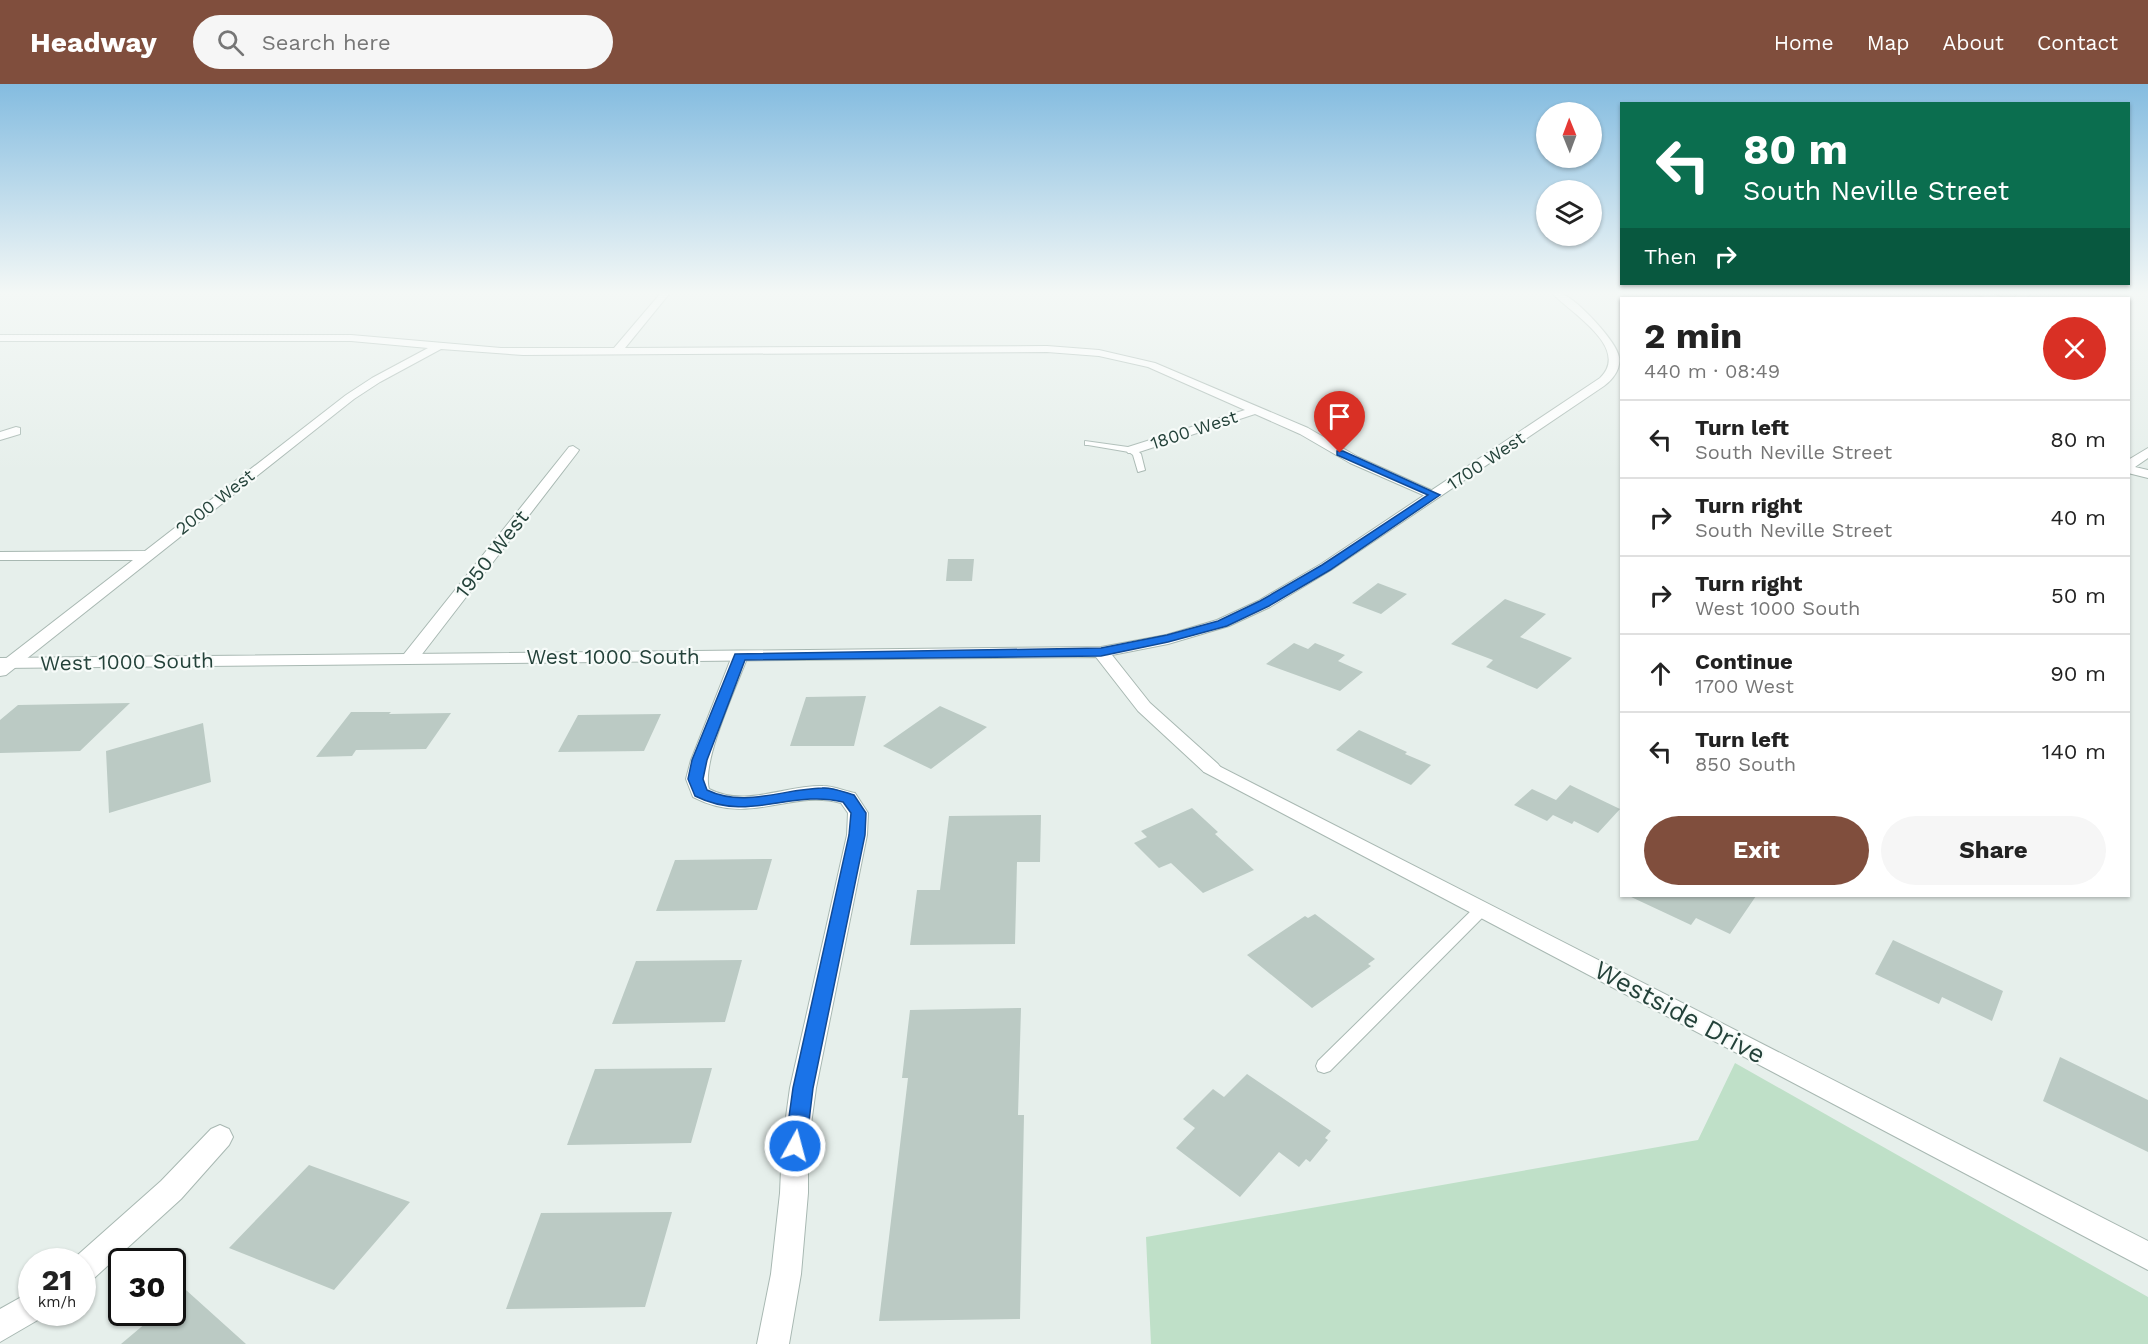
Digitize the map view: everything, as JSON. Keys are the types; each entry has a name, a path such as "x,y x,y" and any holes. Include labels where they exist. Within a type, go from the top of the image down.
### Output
{"street":[{"name":"2000 West","path":"3,665 350,397 376,380 427,353"},
{"path":"1095,353 1151,365 1304,430 1354,460 1435,495"},
{"name":"1700 West","path":"1101,652 1168,639 1223,623 1264,604 1326,567 1585,395 1606,379 1618,358"},
{"name":"1800 West","path":"1132,450 1255,410"},
{"path":"0,436 16,431"},
{"name":"1950 West","path":"410,658 573,450"},
{"path":"2130,466 2148,452"},
{"path":"2130,468 2148,474"},
{"path":"0,556 147,555"},
{"name":"West 1000 South","path":"3,665 410,658 1101,652"},
{"name":"Westside Drive","path":"1101,652 1144,707 1211,768 2148,1256"},
{"path":"740,656 700,760 696,779 700,793 716,801 746,804 824,792 848,798 858,813 857,835 803,1088 795,1146 794,1193 786,1274 772,1344"},
{"path":"96,1257 171,1190 220,1137"},
{"path":"0,1327 18,1315"}],"lane":[{"path":"1088,443 1132,450 1137,454 1141,470"},
{"path":"1324,1066 1482,909"}],"green space":[{"path":"1735,1063 2148,1297 2148,1344 1151,1344 1146,1237 1698,1140"}],"building":[{"path":"948,559 974,559 972,581 946,581"},
{"path":"1378,583 1407,594 1381,614 1352,603"},
{"path":"1505,599 1546,614 1520,637 1572,658 1537,689 1486,667 1493,660 1451,644"},
{"path":"1294,643 1308,649 1315,643 1345,655 1338,661 1363,672 1340,691 1266,664"},
{"path":"866,696 854,746 790,746 806,697"},
{"path":"130,703 80,751 0,753 0,720 18,705"},
{"path":"940,706 987,727 931,769 883,746"},
{"path":"351,712 451,713 426,749 356,750 352,756 316,757"},
{"path":"661,714 644,751 558,752 578,715"},
{"path":"203,723 211,782 109,813 106,751"},
{"path":"1359,730 1431,765 1411,785 1336,750"},
{"path":"1570,785 1620,809 1598,833 1574,821 1572,824 1553,815 1547,821 1514,805 1532,789 1556,800"},
{"path":"1192,808 1218,832 1215,834 1254,870 1203,893 1171,863 1159,868 1134,843 1147,837 1141,831"},
{"path":"1041,815 1040,862 1017,862 1015,944 910,945 917,890 940,890 949,816"},
{"path":"772,859 757,910 656,911 675,860"},
{"path":"1631,897 1755,897 1730,934 1696,918 1691,925"},
{"path":"1315,914 1375,959 1368,964 1371,966 1312,1008 1247,955 1305,916 1308,918"},
{"path":"1893,940 2003,991 1992,1021 1942,997 1939,1004 1875,974"},
{"path":"742,960 725,1022 612,1024 636,961"},
{"path":"1021,1008 1018,1115 1024,1115 1020,1319 879,1321 908,1078 902,1078 910,1010"},
{"path":"2060,1057 2148,1100 2148,1152 2043,1101"},
{"path":"712,1068 691,1143 567,1145 595,1069"},
{"path":"1247,1074 1331,1131 1325,1138 1328,1140 1310,1162 1306,1159 1299,1167 1279,1152 1240,1197 1176,1148 1195,1128 1183,1119 1213,1089 1224,1097"},
{"path":"309,1165 410,1202 334,1290 229,1248"},
{"path":"672,1212 645,1307 506,1309 541,1213"},
{"path":"186,1290 246,1344 121,1344 142,1326 186,1326"}],"route":[{"path":"795,1146 803,1088 857,835 858,813 848,798 824,792 746,804 716,801 700,793 696,779 700,760 740,656 1101,652 1168,639 1223,623 1264,604 1326,567 1435,495 1340,453"}]}
